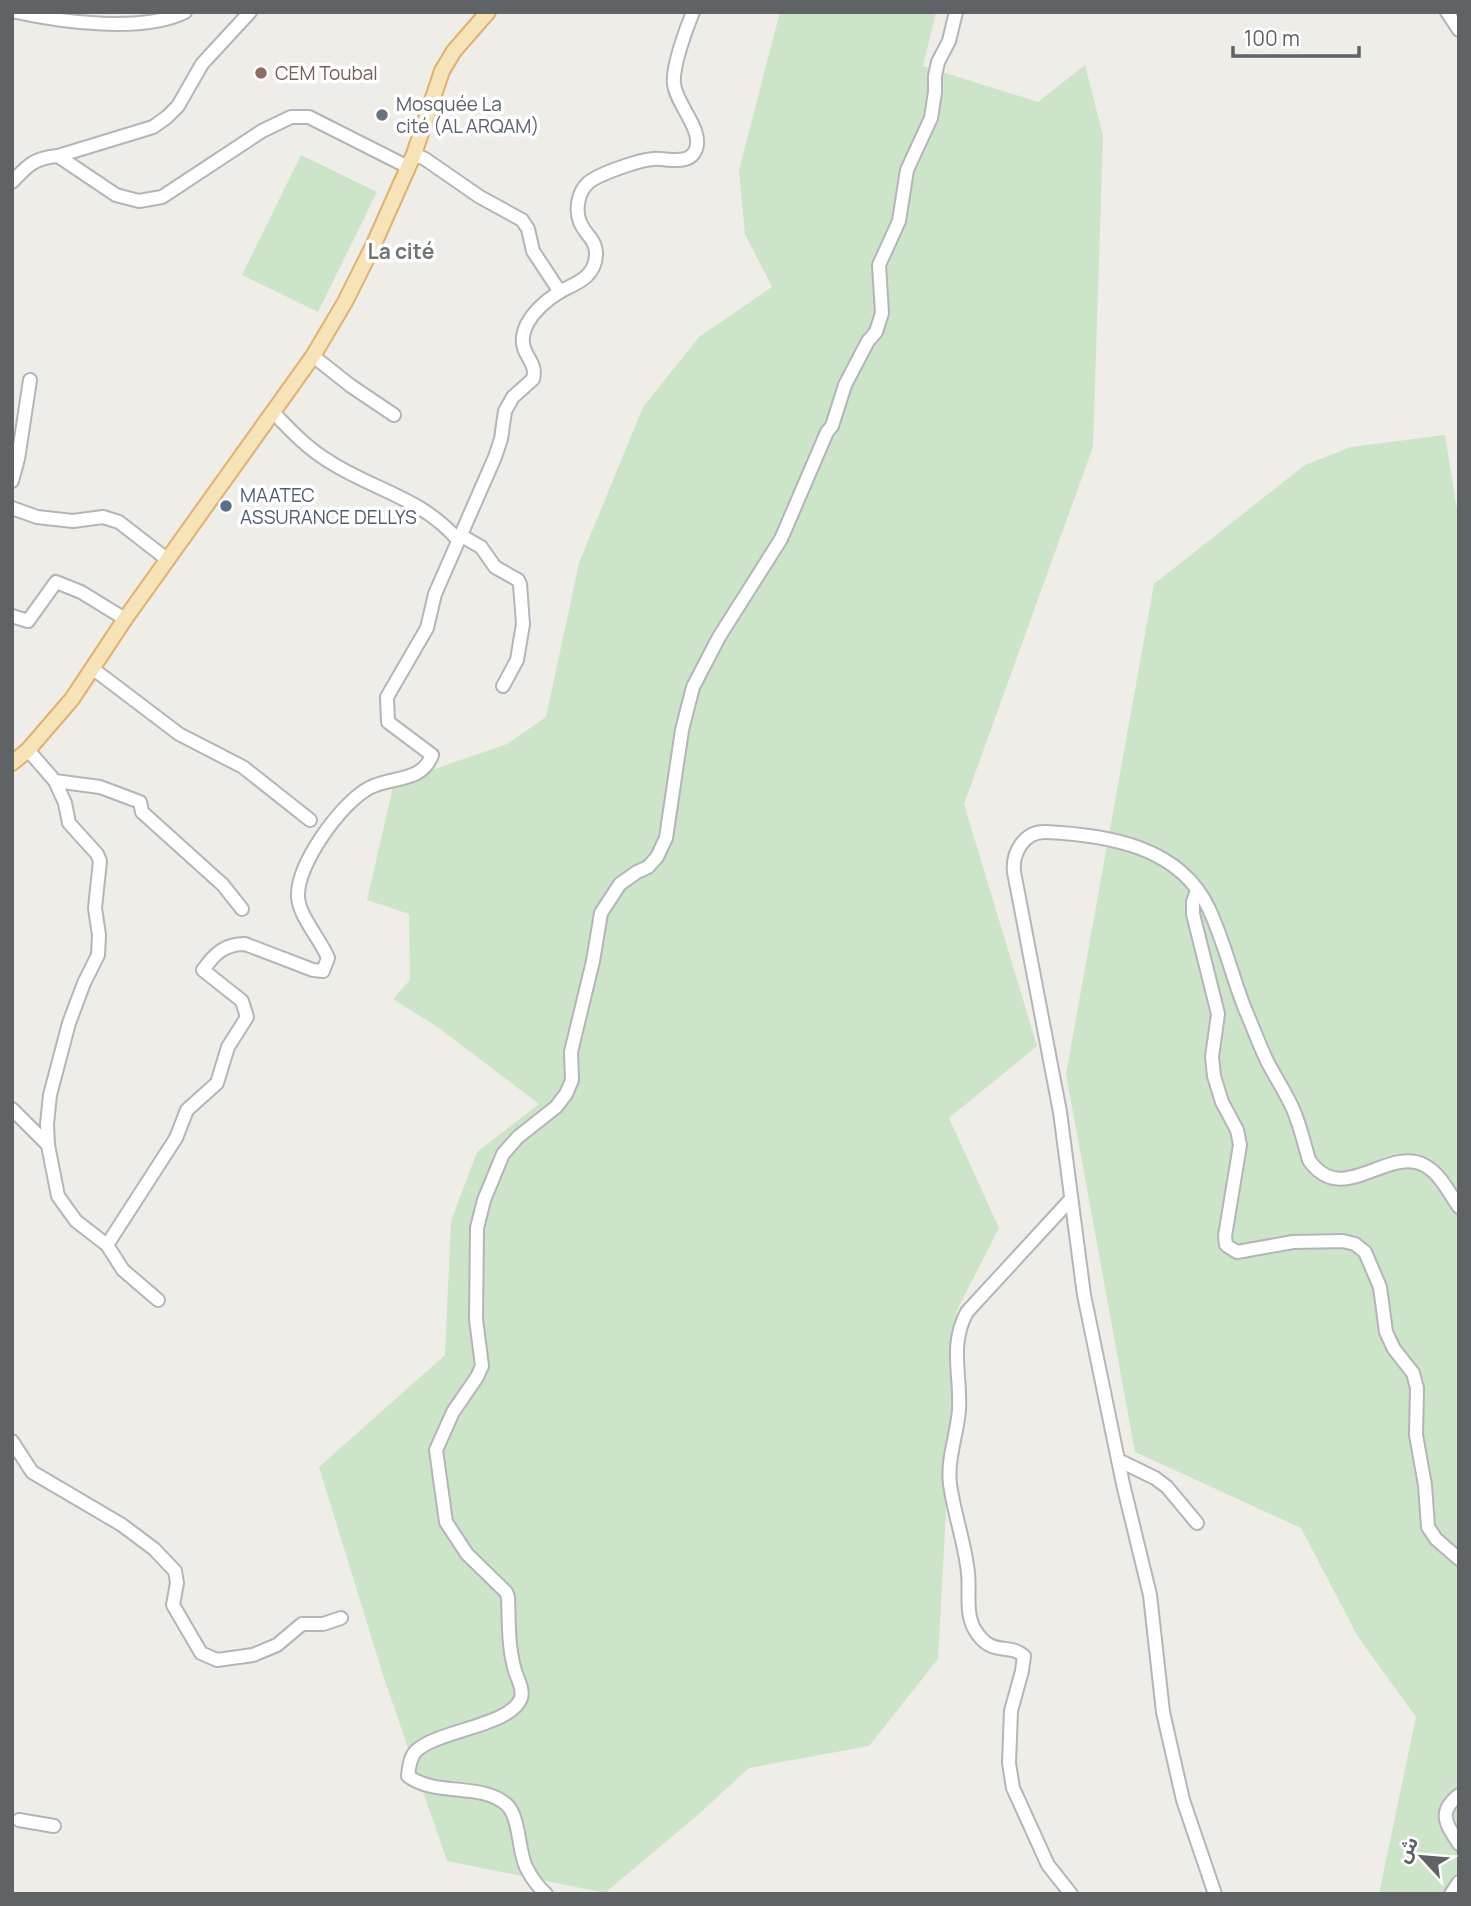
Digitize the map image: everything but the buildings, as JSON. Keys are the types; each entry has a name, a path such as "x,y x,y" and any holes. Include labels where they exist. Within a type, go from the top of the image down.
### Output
{"main road":[{"path":"12,763 28,750 72,699 125,619 313,356 345,302 373,246 411,160 442,71 454,51 488,12"}],"street":[{"path":"16,12 47,19 135,24 185,12"},
{"path":"12,182 29,164 43,158 58,156 153,127 167,117 178,106 202,64 250,12"},
{"path":"107,1245 176,1138 187,1110 217,1083 228,1047 247,1017 242,1000 203,970 223,948 233,944 246,944 313,970 323,971 328,958 324,946 303,914 298,896 305,868 321,838 355,797 372,786 409,778 430,762 432,755 388,722 387,697 428,628 435,594 495,457 509,404 535,376 533,365 523,346 526,327 541,306 585,278 594,264 594,242 578,215 580,196 586,185 595,178 648,160 687,159 696,149 697,141 692,124 676,93 674,79 693,12"},
{"path":"546,1894 526,1867 515,1819 508,1806 496,1798 429,1787 408,1776 409,1763 416,1751 442,1737 505,1714 515,1708 521,1697 521,1688 509,1647 508,1597 467,1554 446,1522 436,1450 453,1412 482,1366 476,1319 477,1227 489,1183 503,1154 518,1137 556,1107 566,1094 572,1080 571,1052 593,961 601,913 620,884 648,867 657,857 666,838 682,730 693,687 719,637 781,539 832,426 852,369 876,332 882,313 879,265 899,221 907,170 931,118 935,76 949,41 956,12"},
{"path":"1447,12 1459,30"},
{"path":"58,156 116,195 139,201 151,200 162,197 262,131 291,117 309,117 411,160 425,159 480,198 522,220 528,229 533,251 560,292"},
{"path":"313,356 394,415"},
{"path":"12,481 30,380"},
{"path":"274,412 307,445 328,461 360,479 422,507 459,538 481,547 495,567 517,580 520,584 523,624 517,660 503,686"},
{"path":"12,508 37,517 73,521 103,517 119,522 168,560"},
{"path":"12,616 27,621 56,582 81,592 125,619"},
{"path":"92,668 179,734 243,767 310,820"},
{"path":"28,750 55,781 65,803 69,823 100,861 95,908 98,955 69,1023 50,1095 48,1145 58,1196 76,1221 107,1245 123,1270 158,1300"},
{"path":"55,781 100,787 140,802 142,812 223,885 242,909"},
{"path":"1215,1894 1183,1800 1165,1725 1150,1595 1118,1460 1084,1295 1060,1112 1014,872 1017,849 1028,838 1042,832 1123,841 1149,850 1173,865 1197,890 1209,908 1245,1009 1267,1060 1294,1111 1309,1160 1314,1166 1326,1175 1340,1179 1402,1162 1417,1162 1431,1170 1459,1207"},
{"path":"1197,890 1193,914 1218,1014 1212,1057 1214,1076 1222,1102 1237,1130 1240,1145 1225,1236 1226,1245 1237,1252 1293,1242 1343,1241 1355,1244 1365,1252 1380,1287 1386,1332 1394,1349 1413,1373 1418,1388 1416,1435 1425,1485 1428,1527 1436,1539 1459,1559"},
{"path":"12,1109 48,1145"},
{"path":"1071,1199 967,1312 958,1328 956,1345 959,1411 950,1463 950,1482 968,1573 971,1622 985,1643 998,1650 1017,1651 1024,1657 1023,1671 1011,1712 1009,1763 1013,1788 1048,1865 1072,1894"},
{"path":"12,1441 32,1472 122,1525 154,1549 175,1570 177,1583 173,1605 201,1653 217,1660 253,1655 277,1645 302,1624 323,1624 341,1618"},
{"path":"1118,1460 1167,1487 1197,1523"},
{"path":"1459,1795 1448,1805 1445,1816 1448,1828 1459,1843"},
{"path":"15,1822 54,1826"},
{"path":"1451,1894 1459,1882"}],"green space":[{"path":"780,12 936,12 923,66 1038,102 1085,65 1103,136 1093,447 964,804 1037,1046 949,1118 999,1228 957,1310 938,1659 869,1746 749,1768 605,1893 447,1861 383,1675 319,1467 445,1355 451,1221 477,1152 539,1104 439,1028 393,999 410,980 409,914 367,900 394,783 507,744 546,717 579,563 643,407 699,337 772,287 745,234 739,170"},
{"path":"301,155 377,192 318,312 242,275"},
{"path":"1445,435 1459,522 1459,1894 1379,1894 1416,1717 1358,1637 1301,1528 1135,1452 1066,1074 1154,584 1305,465 1351,447"}],"place":[{"name":"CEM Toubal","path":"261,73"},
{"name":"Mosquée La cité (AL ARQAM)","path":"382,115"},
{"name":"MAATEC ASSURANCE DELLYS","path":"226,506"}],"district":[{"name":"La cité","path":"401,252"}]}
